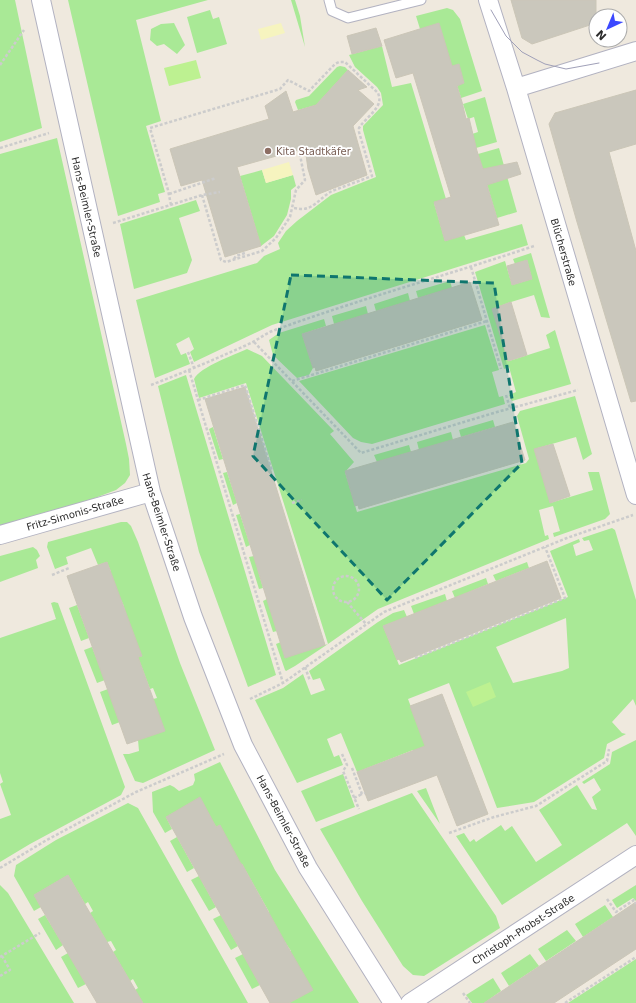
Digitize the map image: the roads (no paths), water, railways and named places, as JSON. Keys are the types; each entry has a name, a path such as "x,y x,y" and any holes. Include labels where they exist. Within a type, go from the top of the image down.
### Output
{"street":[{"name":"Hans-Beimler-Straße","path":"41,0 151,492 193,617 243,744 308,868 392,1003"},
{"name":"Blücherstraße","path":"490,5 636,494"},
{"path":"516,88 636,51"},
{"name":"Fritz-Simonis-Straße","path":"0,535 151,492"},
{"name":"Christoph-Probst-Straße","path":"410,1003 636,855"}],"lane":[{"path":"329,0 332,11 348,18 421,0"}],"tram line":[{"path":"491,10 506,36 522,52 545,64 566,69 599,63"}],"place":[{"name":"Kita Stadtkäfer","path":"268,151"}]}
